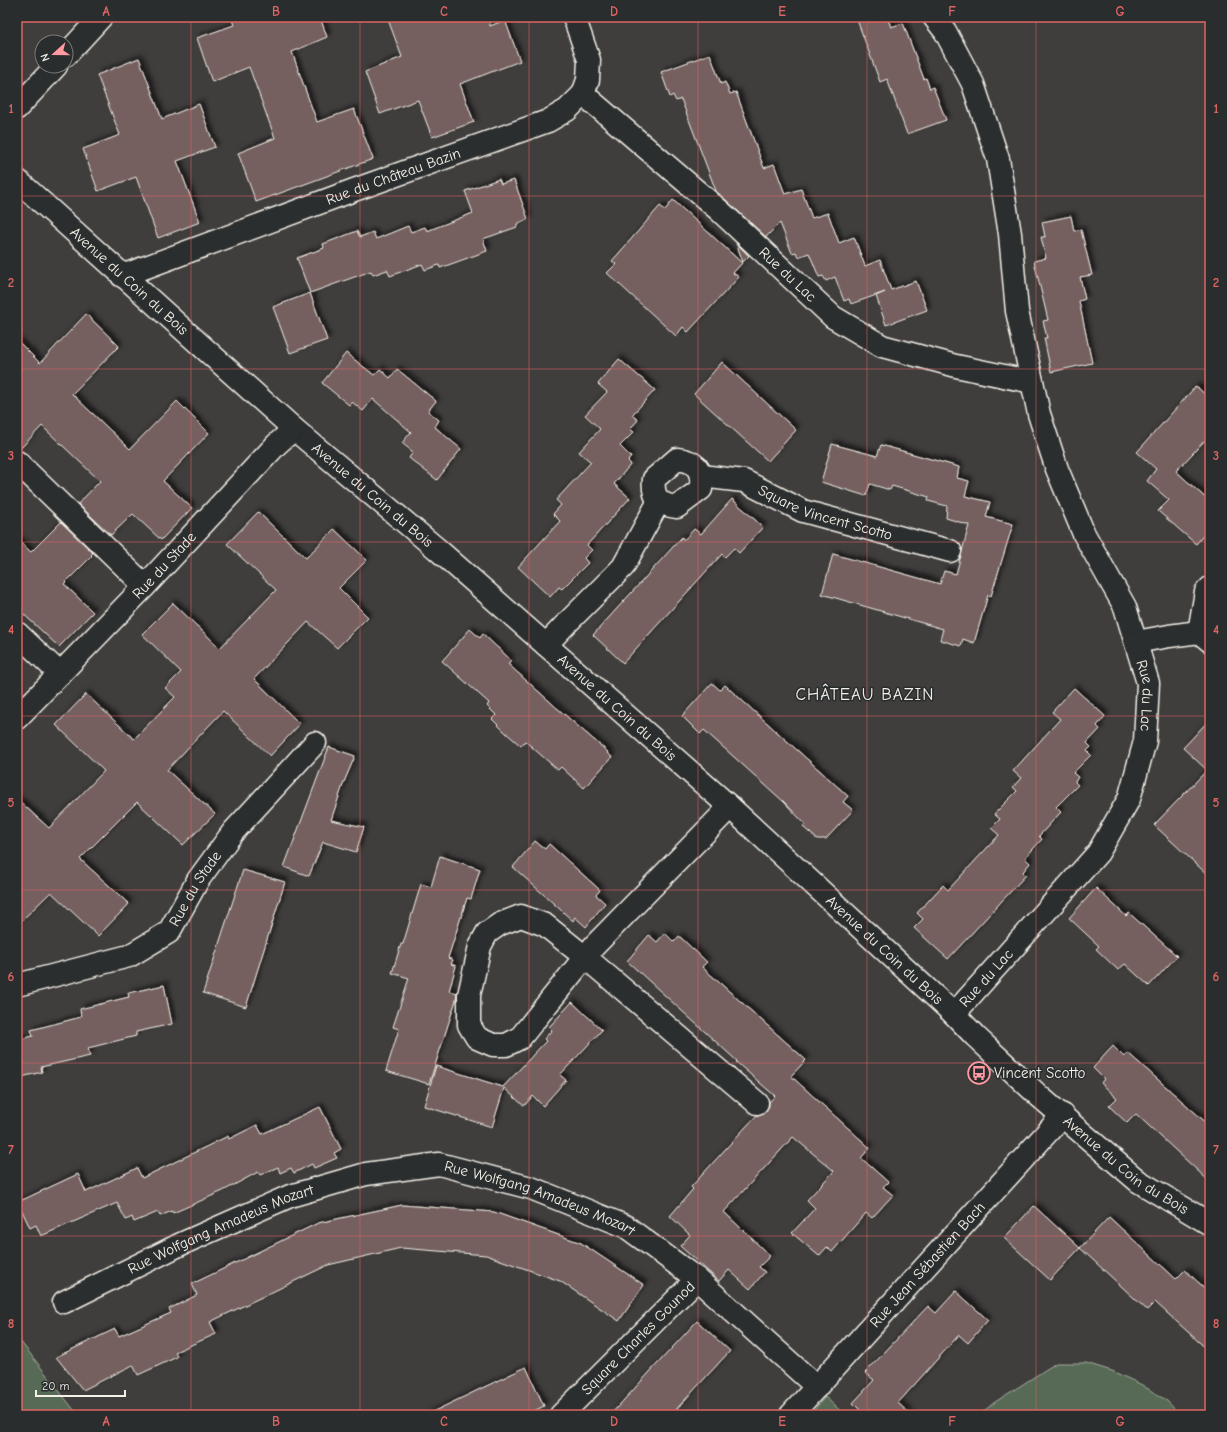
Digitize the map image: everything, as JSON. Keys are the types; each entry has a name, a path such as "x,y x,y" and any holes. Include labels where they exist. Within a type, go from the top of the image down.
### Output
{"street":[{"path":"74,46 101,17"},
{"name":"Rue du Château Bazin","path":"122,276 354,190 548,121 567,110 583,94 588,80 589,60 574,17"},
{"name":"Rue du Lac","path":"934,17 945,30 973,84 998,159 1010,234 1017,311 1040,414 1057,469 1084,534 1125,607 1148,683 1145,741 1129,799 1098,853 954,1014"},
{"path":"17,108 49,74"},
{"name":"Rue du Lac","path":"583,94 720,210 833,317 882,346 956,366 1032,382"},
{"name":"Avenue du Coin du Bois","path":"17,180 122,276 294,429 437,548 730,807 954,1014 975,1036 1040,1096 1138,1181 1210,1224"},
{"name":"Rue du Stade","path":"17,718 145,586 277,444 294,429"},
{"path":"677,459 689,460 701,476 701,489 677,507 669,506 659,501 653,489 654,479 677,459"},
{"path":"17,462 145,586"},
{"name":"Square Vincent Scotto","path":"701,476 744,481 803,510 950,551"},
{"path":"546,645 623,567 659,501"},
{"path":"1136,642 1169,636 1204,637 1206,592 1210,588"},
{"path":"17,633 60,674"},
{"name":"Rue du Stade","path":"17,985 129,956 169,932 198,880 233,832 315,743"},
{"path":"730,807 585,957 520,1038 506,1045 493,1045 477,1038 469,1025 469,995 480,946 487,933 500,924 521,916 545,925 585,957 757,1103"},
{"name":"Rue Jean Sébastien Bach","path":"791,1415 1063,1115"},
{"name":"Rue Wolfgang Amadeus Mozart","path":"64,1302 181,1244 290,1196 366,1174 439,1164 531,1188 625,1226 698,1279 817,1387"},
{"name":"Square Charles Gounod","path":"562,1415 698,1279"}],"green space":[{"path":"17,1337 78,1415 17,1415"},
{"path":"1056,1363 1086,1363 1112,1371 1142,1385 1167,1401 1180,1415 979,1415 995,1402"},
{"path":"825,1397 845,1415 810,1415"}],"building":[{"path":"231,17 320,17 327,37 292,52 317,122 354,109 373,159 256,202 238,153 275,138 249,67 212,82 197,38 234,25"},
{"path":"387,17 489,17 490,26 505,20 520,61 460,84 474,122 432,137 418,100 380,114 365,72 402,57"},
{"path":"856,17 887,17 891,27 903,23 924,79 926,78 930,89 933,87 946,120 907,134 887,79 880,82"},
{"path":"710,54 721,84 725,82 730,94 736,92 764,168 774,164 785,194 801,189 812,218 828,213 839,243 854,237 865,266 880,260 891,290 916,281 927,310 886,325 876,296 885,292 851,304 849,299 844,301 835,277 826,281 823,276 819,277 809,253 798,257 796,252 792,253 780,223 766,237 716,191 681,99 676,101 673,95 670,97 661,72"},
{"path":"139,58 162,119 199,104 215,147 177,161 200,222 158,238 136,177 98,191 83,149 120,135 97,75"},
{"path":"499,179 501,184 514,180 528,219 517,224 517,227 483,239 487,251 440,268 439,265 425,270 422,264 390,276 387,270 373,275 371,271 310,293 297,258 324,248 323,244 357,231 360,237 373,232 376,239 408,226 411,232 425,227 427,231 473,213 465,191"},
{"path":"673,200 742,263 733,273 739,277 688,332 683,327 676,336 607,273 616,264 612,261 660,206 665,210"},
{"path":"1071,216 1074,231 1081,230 1092,275 1080,277 1085,299 1079,301 1092,363 1051,372 1044,338 1047,338 1043,321 1048,320 1034,261 1046,258 1041,237 1045,237 1042,222"},
{"path":"736,243 749,256 743,262"},
{"path":"310,293 327,340 290,353 273,307"},
{"path":"86,314 119,346 72,394 130,449 177,401 209,433 163,481 192,508 161,540 133,514 111,535 78,504 100,481 42,426 19,450 17,450 17,340 40,363"},
{"path":"346,353 374,375 380,369 390,378 397,369 436,401 428,411 439,420 435,427 461,449 437,480 409,458 413,452 402,443 411,432 373,399 363,411 352,402 349,405 322,383"},
{"path":"619,359 655,390 632,415 638,420 630,429 634,432 620,446 631,457 628,461 631,464 614,484 630,498 587,545 592,550 584,558 588,563 562,589 559,587 550,597 518,567 560,521 553,514 561,505 556,500 591,462 579,452 600,429 585,415 607,392 598,384"},
{"path":"722,362 796,430 768,461 694,394"},
{"path":"1196,386 1210,399 1210,435 1176,471 1210,502 1210,528 1196,544 1158,511 1169,500 1147,481 1156,469 1137,452"},
{"path":"832,444 877,456 881,445 959,467 957,478 969,481 965,496 990,502 986,517 1013,524 991,596 988,595 974,643 963,639 961,646 940,640 943,629 822,594 833,554 940,584 944,571 956,574 969,525 946,518 947,506 928,501 929,497 892,486 890,490 870,484 866,496 821,482"},
{"path":"732,499 763,527 739,553 734,548 725,557 722,554 623,663 593,635 682,537 684,540 694,529 701,534"},
{"path":"258,512 306,558 334,529 367,560 339,588 368,617 337,648 308,622 254,679 300,724 270,756 223,711 167,770 215,814 183,845 137,802 80,859 129,904 98,936 51,892 17,925 17,799 49,828 104,771 56,725 86,694 134,739 175,697 165,688 181,672 142,634 173,603 220,648 276,590 227,544"},
{"path":"61,522 93,553 91,555 92,556 64,584 93,612 59,647 17,608 17,539 31,552"},
{"path":"470,629 480,638 483,634 511,660 508,664 612,757 584,788 561,767 558,770 525,741 521,746 505,732 492,719 496,715 487,706 489,703 442,661"},
{"path":"712,683 720,690 725,685 848,796 843,802 853,810 826,839 817,839 803,827 805,824 784,802 704,730 700,734 682,716"},
{"path":"1074,688 1105,716 1097,726 1100,729 1087,743 1091,747 1087,751 1091,755 1073,773 1078,777 1075,782 1078,785 1056,807 1061,812 1039,836 1042,839 1025,858 1030,863 1023,872 1026,875 948,959 914,928 923,919 917,913 943,885 948,890 999,835 991,828 1000,819 994,814 1017,791 1013,787 1021,778 1013,771 1060,719 1052,712"},
{"path":"1210,719 1210,877 1154,825 1207,770 1183,748"},
{"path":"329,747 355,756 331,820 364,827 356,852 323,842 309,876 284,867"},
{"path":"535,841 545,849 549,844 600,890 596,895 605,903 586,927 575,917 573,921 513,867"},
{"path":"440,856 480,869 471,899 467,898 448,958 453,960 451,964 456,966 449,991 457,993 456,1000 429,1084 386,1071 399,1029 393,1027 409,978 392,973 401,944 403,944 421,884 431,887"},
{"path":"243,870 285,882 246,1007 203,993"},
{"path":"1096,888 1126,916 1129,913 1177,956 1149,986 1125,964 1118,970 1096,949 1099,946 1069,918"},
{"path":"665,933 674,942 679,936 707,962 702,967 806,1060 791,1076 870,1148 861,1158 888,1182 883,1187 893,1195 872,1218 866,1213 832,1252 827,1247 819,1256 792,1233 815,1208 807,1200 834,1171 793,1137 724,1212 770,1256 759,1267 765,1272 750,1289 729,1270 719,1281 680,1246 690,1235 670,1216 693,1189 691,1187 757,1115 762,1115 766,1111 769,1106 769,1102 775,1096 627,961 649,935 657,942"},
{"path":"164,985 172,1024 136,1032 136,1036 88,1048 90,1056 41,1067 42,1072 17,1078 17,1040 33,1036 31,1030 81,1017 80,1009 129,997 128,993"},
{"path":"572,1002 602,1030 560,1075 566,1080 543,1106 533,1096 524,1106 504,1088 492,1127 424,1106 436,1066 503,1087 546,1041 544,1039 552,1030 549,1027"},
{"path":"1113,1046 1124,1057 1128,1053 1210,1126 1210,1182 1136,1114 1127,1123 1109,1106 1117,1098 1101,1083 1104,1079 1093,1068"},
{"path":"320,1107 341,1149 334,1153 337,1158 314,1168 312,1164 294,1173 291,1168 280,1173 278,1167 260,1175 258,1172 223,1191 173,1213 172,1211 160,1216 158,1212 134,1222 132,1217 126,1220 117,1203 41,1236 36,1225 30,1228 18,1202 78,1174 86,1192 137,1168 142,1178 228,1136 229,1139 257,1125 262,1134"},
{"path":"402,1205 494,1212 581,1243 644,1285 619,1321 560,1281 486,1255 401,1248 328,1265 210,1322 216,1334 175,1352 177,1357 138,1375 133,1365 83,1390 56,1357 115,1329 119,1336 171,1313 169,1309 197,1295 192,1284 318,1223"},
{"path":"1034,1206 1080,1248 1050,1280 1004,1238"},
{"path":"1109,1217 1176,1279 1185,1270 1210,1293 1210,1352 1155,1302 1147,1310 1080,1248"},
{"path":"956,1291 988,1320 968,1343 959,1335 898,1403 911,1415 865,1415 853,1403 874,1380 865,1373 928,1306 936,1313"},
{"path":"697,1321 730,1351 671,1415 610,1415"},
{"path":"526,1367 544,1406 526,1415 426,1415"}],"place":[{"name":"Vincent Scotto","path":"979,1073"}],"district":[{"name":"CHÂTEAU BAZIN","path":"865,694"}]}
